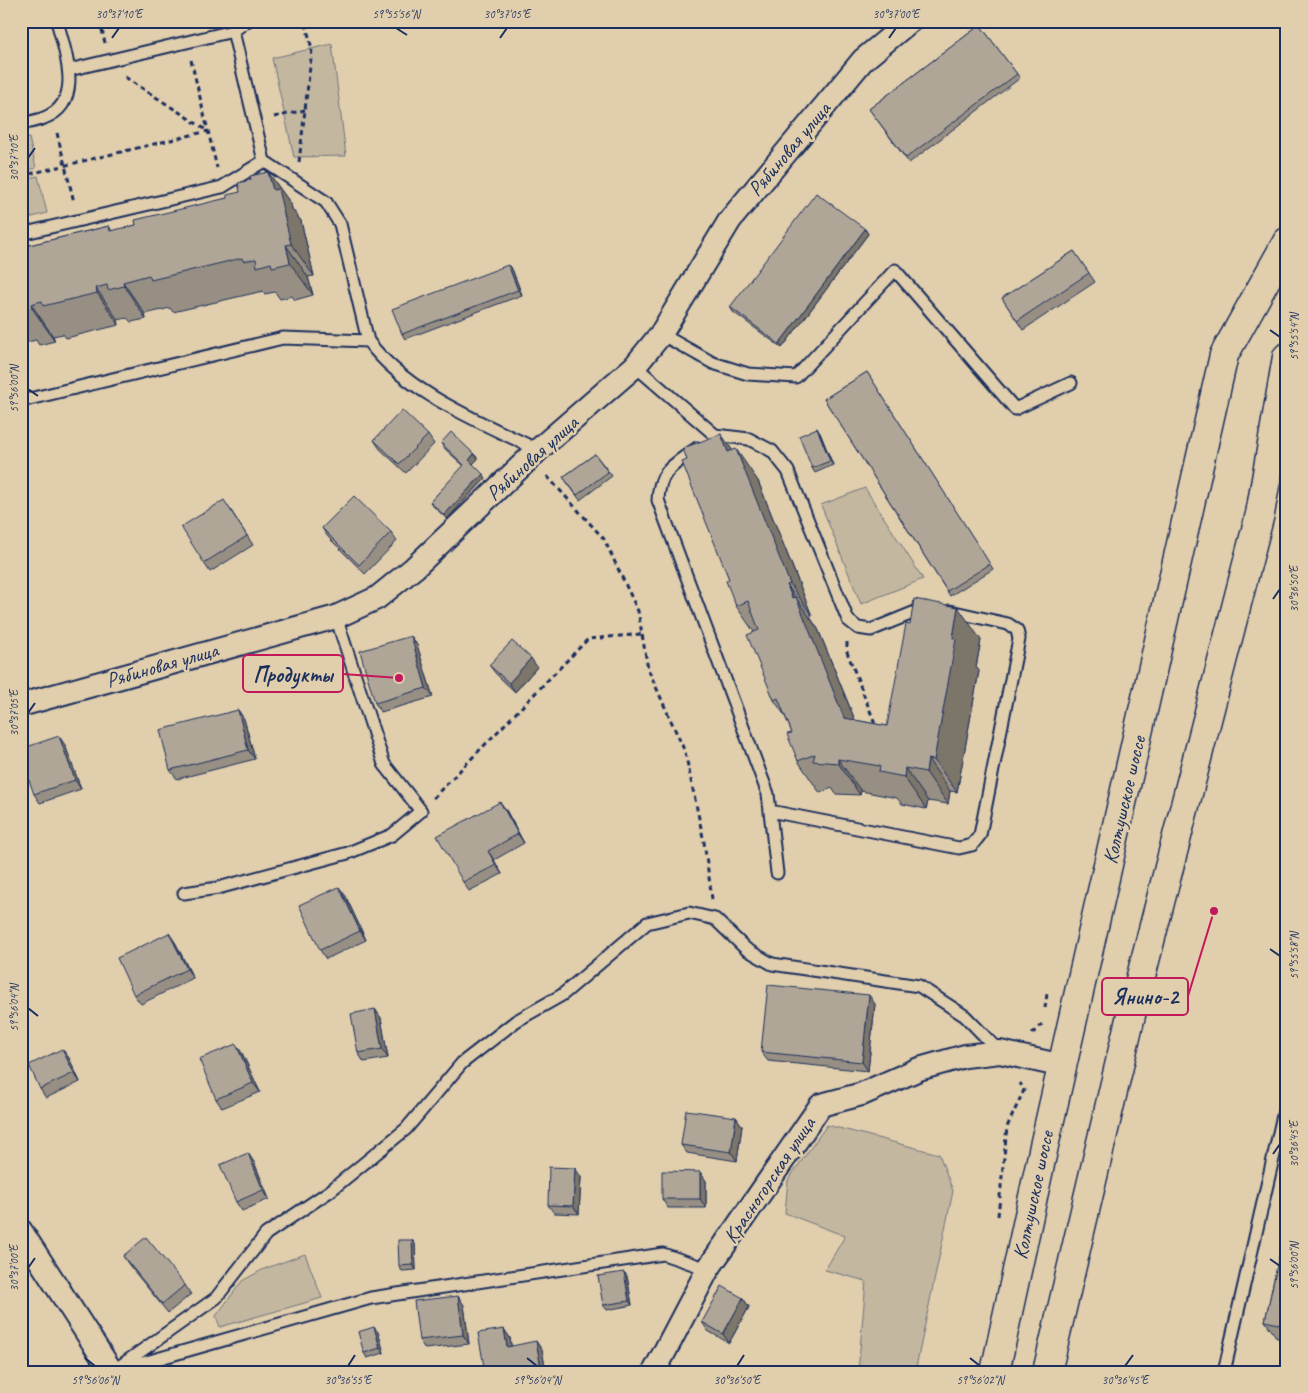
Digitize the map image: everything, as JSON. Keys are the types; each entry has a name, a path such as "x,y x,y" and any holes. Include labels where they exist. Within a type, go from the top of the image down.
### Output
{"main road":[{"name":"Колтушское шоссе","path":"995,1372 1062,1066 1224,355 1287,242"},
{"path":"1047,1372 1131,1016 1260,514 1287,356"}],"street":[{"name":"Рябиновая улица","path":"21,705 336,617 377,598 414,568 534,454 635,366 661,334 730,220 863,60 910,21"},
{"name":"Красногорская улица","path":"654,1372 708,1269 821,1104 862,1094 919,1069 965,1056 1009,1054 1062,1066"},
{"path":"21,1231 112,1372"}],"lane":[{"path":"21,124 44,118 61,107 68,93 69,70 57,21"},
{"path":"69,70 233,31 247,21"},
{"path":"233,31 264,161 326,202 340,224 368,341 380,356 416,384 456,410 534,454"},
{"path":"21,234 222,186 264,161"},
{"path":"661,334 713,363 748,374 796,377 895,270 1015,409 1071,383"},
{"path":"21,401 283,338 368,341"},
{"path":"635,366 715,435 749,439 772,451 788,471 848,620 858,628 871,630 930,606 1008,624 1017,630 1018,639 980,835 972,845 959,848 770,811"},
{"path":"715,435 666,471 658,485 658,500 768,794 777,874"},
{"path":"184,893 218,888 348,853 392,835 421,811 384,764 336,617"},
{"path":"112,1372 216,1298 266,1234 330,1191 406,1129 462,1063 516,1021 562,994 647,923 689,913 715,919 746,949 772,964 919,986 965,1016 1009,1054"},
{"path":"1224,1372 1287,1098"},
{"path":"112,1372 371,1298 663,1254 708,1269"}],"path":[{"path":"100,21 106,48 101,48"},
{"path":"300,158 312,49 305,21"},
{"path":"193,68 217,166"},
{"path":"133,82 208,131"},
{"path":"271,117 305,110"},
{"path":"21,176 208,131"},
{"path":"534,454 604,539 638,611 648,669 685,752 704,842 715,919"},
{"path":"848,620 847,652 879,733"},
{"path":"421,811 588,639 642,634"},
{"path":"998,1219 1007,1127 1024,1090 1014,1074 1009,1054 1042,1025 1047,994"}],"shaded area":[{"path":"332,44 346,156 294,157 272,58"},
{"path":"29,138 36,168 21,172 21,140"},
{"path":"38,176 47,213 21,220 21,180"},
{"path":"865,488 923,579 861,604 821,505"},
{"path":"827,1125 939,1154 953,1191 915,1372 858,1372 866,1281 825,1270 845,1236 785,1213 788,1180"},
{"path":"305,1254 322,1298 220,1327 216,1316 242,1281 264,1269"}],"building":[{"path":"980,25 1017,74 906,158 869,109"},
{"path":"268,172 273,190 278,189 291,244 286,245 290,263 272,267 271,263 257,267 256,259 243,261 242,258 151,280 149,275 123,282 124,286 108,290 107,285 96,288 97,293 43,306 42,301 31,304 32,308 21,311 21,247 109,226 110,231 136,225 135,220 227,198 227,195 240,192 238,183 251,180 250,176"},
{"path":"816,193 865,229 779,344 730,307"},
{"path":"1074,251 1089,273 1017,321 1002,298"},
{"path":"508,265 518,290 402,334 392,309"},
{"path":"867,372 990,564 947,591 824,399"},
{"path":"402,410 428,435 399,464 374,440"},
{"path":"817,428 830,461 812,468 799,436"},
{"path":"451,432 474,454 469,460 483,474 444,515 430,502 464,465 441,443"},
{"path":"721,434 728,452 736,449 790,584 787,585 792,598 796,597 844,718 887,726 906,624 910,625 914,599 958,607 953,638 956,639 934,760 928,759 926,772 905,768 904,777 879,772 880,766 838,759 838,763 813,761 815,754 798,761 787,734 792,733 778,698 774,700 747,635 759,630 748,601 736,606 726,581 729,579 682,462 687,460 683,448"},
{"path":"595,454 608,472 577,495 563,477"},
{"path":"354,496 391,532 359,565 322,528"},
{"path":"224,500 247,536 204,563 181,527"},
{"path":"411,636 426,688 375,703 360,651"},
{"path":"512,641 531,658 509,683 489,665"},
{"path":"238,710 248,750 170,770 160,730"},
{"path":"59,736 75,780 34,794 21,758 21,749"},
{"path":"500,802 518,834 488,851 496,865 463,882 437,836"},
{"path":"339,887 360,931 320,950 299,905"},
{"path":"169,933 187,969 134,995 117,958"},
{"path":"768,985 869,995 862,1062 761,1052"},
{"path":"375,1009 382,1049 358,1053 351,1014"},
{"path":"236,1044 253,1083 216,1099 199,1059"},
{"path":"62,1049 74,1073 40,1089 29,1065"},
{"path":"686,1110 736,1117 731,1152 681,1145"},
{"path":"248,1153 263,1190 236,1202 220,1165"},
{"path":"549,1167 575,1168 573,1206 548,1205"},
{"path":"662,1171 700,1172 700,1199 662,1199"},
{"path":"1287,1220 1287,1326 1265,1321"},
{"path":"146,1237 185,1285 162,1304 123,1256"},
{"path":"398,1240 412,1240 413,1265 399,1266"},
{"path":"624,1272 629,1301 603,1305 598,1276"},
{"path":"722,1286 743,1298 723,1334 702,1322"},
{"path":"458,1296 463,1335 419,1340 414,1301"},
{"path":"374,1327 380,1348 364,1353 358,1332"},
{"path":"504,1329 507,1347 536,1341 541,1368 521,1372 485,1372 478,1333"}],"place":[{"name":"Продукты","path":"399,678"},
{"name":"Янино-2","path":"1214,911"}]}
